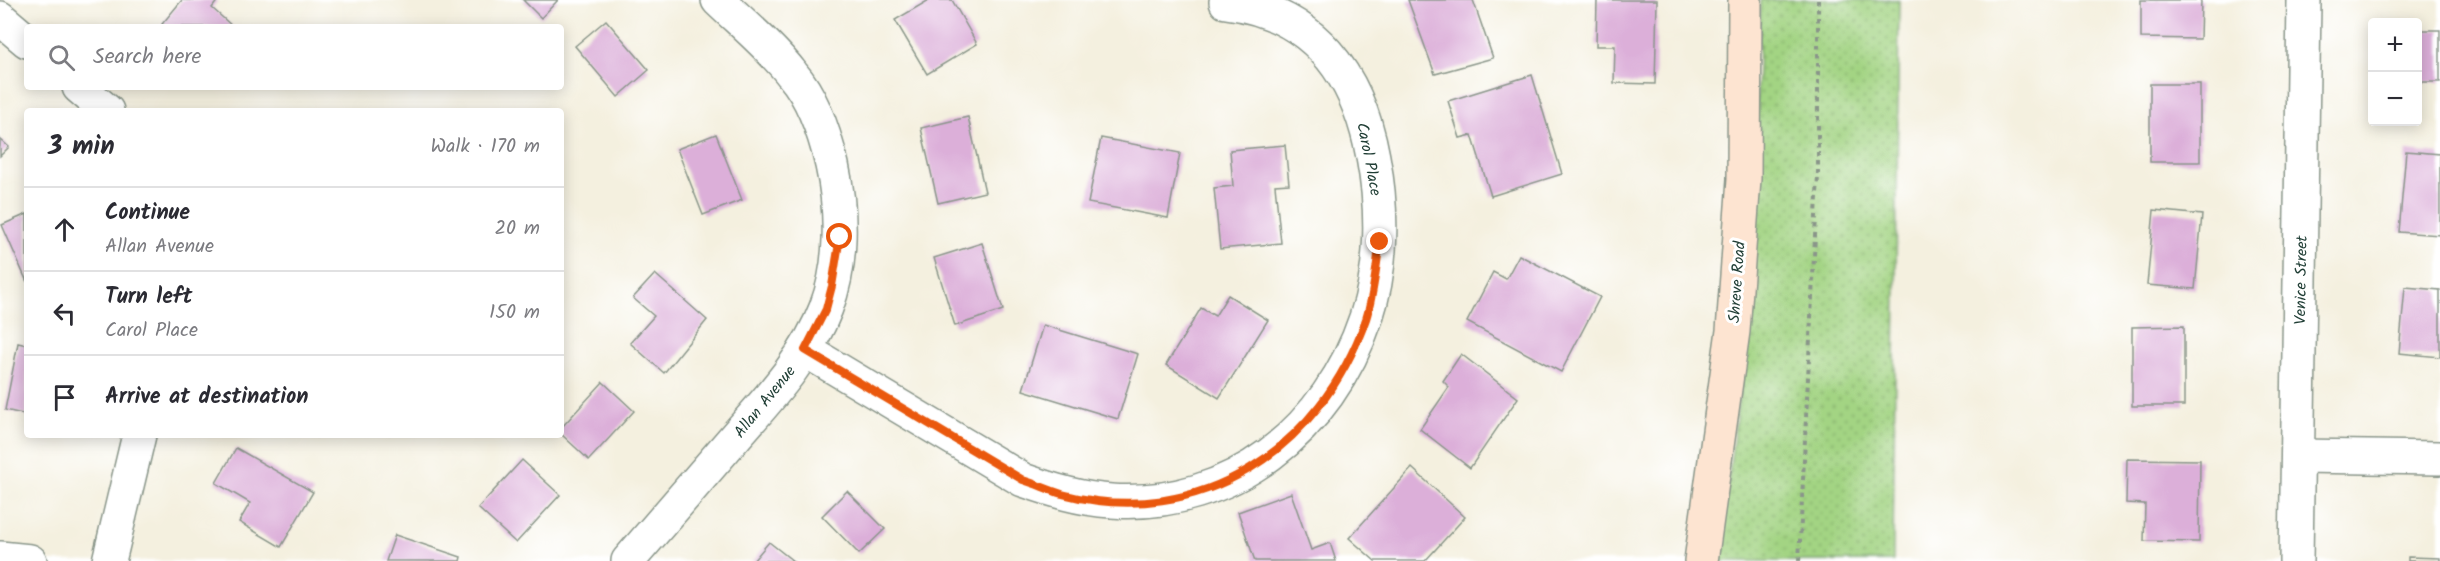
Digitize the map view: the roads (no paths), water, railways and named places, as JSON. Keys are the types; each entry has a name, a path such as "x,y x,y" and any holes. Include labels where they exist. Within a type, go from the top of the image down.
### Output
{"main road":[{"name":"Shreve Road","path":"1701,561 1733,331 1744,179 1745,0"}],"street":[{"name":"Allan Avenue","path":"628,561 778,388 805,350 826,309 840,237 837,189 826,140 802,89 792,74 718,0"},
{"name":"Venice Street","path":"2296,561 2304,0"},
{"name":"Carol Place","path":"805,350 1023,480 1063,494 1111,501 1157,500 1207,489 1247,471 1286,443 1322,404 1348,363 1366,317 1380,242 1379,190 1366,126 1352,87 1333,57 1307,33 1276,15 1242,4 1226,2"},
{"path":"0,18 24,38"},
{"path":"83,90 104,108"},
{"path":"109,561 138,438"},
{"path":"2298,456 2440,458"},
{"path":"0,558 30,561"}]}
